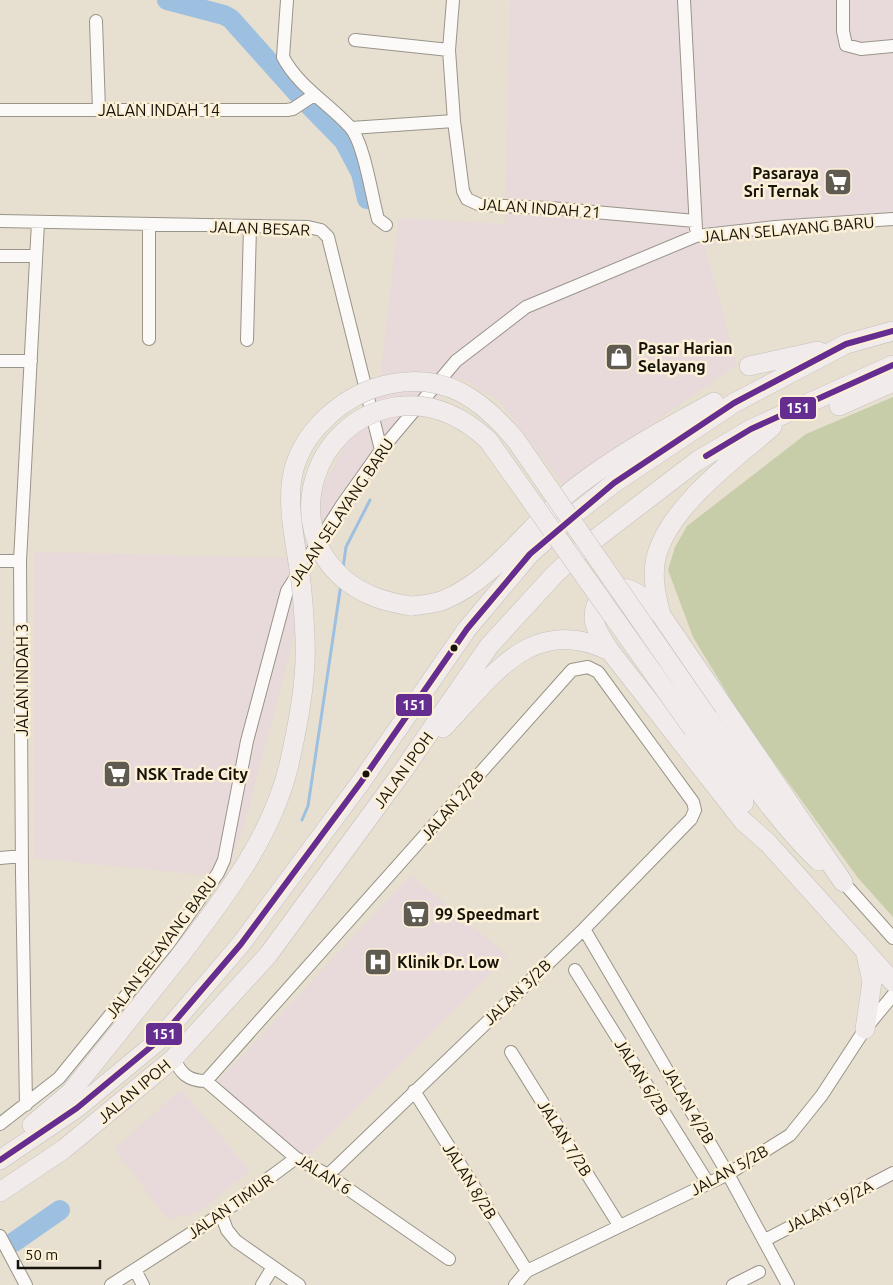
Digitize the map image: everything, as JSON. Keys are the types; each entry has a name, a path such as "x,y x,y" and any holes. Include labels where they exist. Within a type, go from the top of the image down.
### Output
{"highway":[{"name":"JALAN IPOH","path":"0,1160 77,1108 158,1041 241,944 361,782 467,629 530,554 576,513 665,448 734,403 846,344 893,331"},
{"path":"749,366 846,344"},
{"name":"JALAN IPOH","path":"0,1192 64,1149 174,1058 268,955 400,775 489,646 554,574 581,550 697,461 751,430 788,415 893,365"},
{"path":"768,843 751,812 693,729 488,440 473,426 453,414 430,406 408,405 366,415 355,421 336,440 321,462 315,478 311,508 312,522 324,553 343,578 375,598 410,606 442,601 463,591 502,557 575,488 650,437 715,401 804,366"},
{"path":"0,1147 59,1104 71,1092 180,956 248,863 268,824 278,800 292,752 304,672 305,640 300,578 289,502 291,475 300,451 316,428 346,400 362,392 395,382 430,382 465,394 480,403 497,418 515,439 744,770 799,842 843,882"},
{"path":"839,406 893,382"},
{"path":"661,615 656,595 654,574 656,555 677,514 788,415"},
{"path":"843,882 661,615 638,594 627,589 616,588 607,591 598,600 594,612 595,623 600,637 610,651 743,820 768,843 893,982"},
{"path":"400,775 479,691 507,664 531,645 550,639 572,638 592,642 610,651"},
{"path":"866,954 872,982 866,1029"}],"street":[{"path":"288,0 283,57 312,97 351,128 358,141 378,219 386,225"},
{"name":"JALAN INDAH 21","path":"453,0 450,50 454,121 463,191 472,203 695,221"},
{"path":"684,0 696,236"},
{"path":"842,0 843,31 846,46 861,49 893,46"},
{"path":"96,20 99,110"},
{"path":"355,40 450,50"},
{"name":"JALAN INDAH 14","path":"0,110 287,110 312,97"},
{"path":"351,128 454,121"},
{"name":"JALAN SELAYANG BARU","path":"0,1124 59,1078 168,944 202,898 221,866 247,741 287,591 342,505 381,450 456,361 526,306 696,236 775,227 893,219"},
{"name":"JALAN BESAR","path":"0,221 250,226 321,230 328,237 381,450"},
{"name":"JALAN INDAH 3","path":"26,1105 20,561 38,222"},
{"path":"149,224 149,339"},
{"path":"247,340 250,226"},
{"path":"0,256 36,256"},
{"path":"0,361 31,361"},
{"path":"0,561 20,561"},
{"name":"JALAN 2/2B","path":"206,1081 572,670 588,667 598,672 694,802"},
{"name":"JALAN 3/2B","path":"328,1175 584,929 691,820 695,810 694,802"},
{"path":"0,858 22,856"},
{"path":"843,882 893,938"},
{"name":"JALAN 4/2B","path":"584,929 728,1174 788,1285"},
{"name":"JALAN 6/2B","path":"576,970 708,1183"},
{"name":"JALAN 5/2B","path":"516,1285 526,1271 728,1174 790,1135 822,1095 866,1029 893,994"},
{"path":"866,1029 888,1012 893,1012"},
{"name":"JALAN 7/2B","path":"511,1052 619,1225"},
{"path":"174,1058 180,1071 188,1078 206,1081"},
{"name":"JALAN 6","path":"206,1081 296,1158 328,1175 449,1259"},
{"name":"JALAN 8/2B","path":"414,1091 526,1271"},
{"name":"JALAN TIMUR","path":"111,1285 221,1214 296,1158"},
{"name":"JALAN 19/2A","path":"765,1240 892,1175"},
{"path":"221,1214 227,1230 236,1241 299,1285"},
{"path":"0,1236 26,1285"},
{"path":"262,1285 273,1267"},
{"path":"134,1270 143,1285"},
{"path":"733,1285 759,1272"}],"shaded area":[{"path":"510,0 893,0 893,225 801,231 705,247 737,365 563,485 498,400 458,377 404,433 312,570 243,830 225,877 34,858 34,552 286,558 380,378 399,218 505,224"},
{"path":"411,875 508,956 307,1158 210,1090"},
{"path":"181,1089 250,1171 197,1213 167,1219 115,1149"}],"green space":[{"path":"893,397 893,917 858,878 745,723 693,637 668,570 675,547 687,526 806,434"}],"waterway":[{"path":"167,0 224,15 231,19 299,95 344,141 361,173 367,199"},
{"path":"343,568 346,547 370,500"},
{"path":"302,820 308,806 341,584"},
{"path":"14,1242 60,1210"}],"transit line":[{"name":"151","path":"0,1160 77,1108 158,1041 241,944 361,782 467,629 530,554 614,483 734,403 846,344 893,331"},
{"name":"151","path":"706,456 751,429 893,365"}],"place":[{"name":"Pasaraya Sri Ternak","path":"838,182"},
{"name":"Pasar Harian Selayang","path":"619,357"},
{"name":"NSK Trade City","path":"117,774"},
{"name":"99 Speedmart","path":"416,914"},
{"name":"Klinik Dr. Low","path":"378,962"}]}
